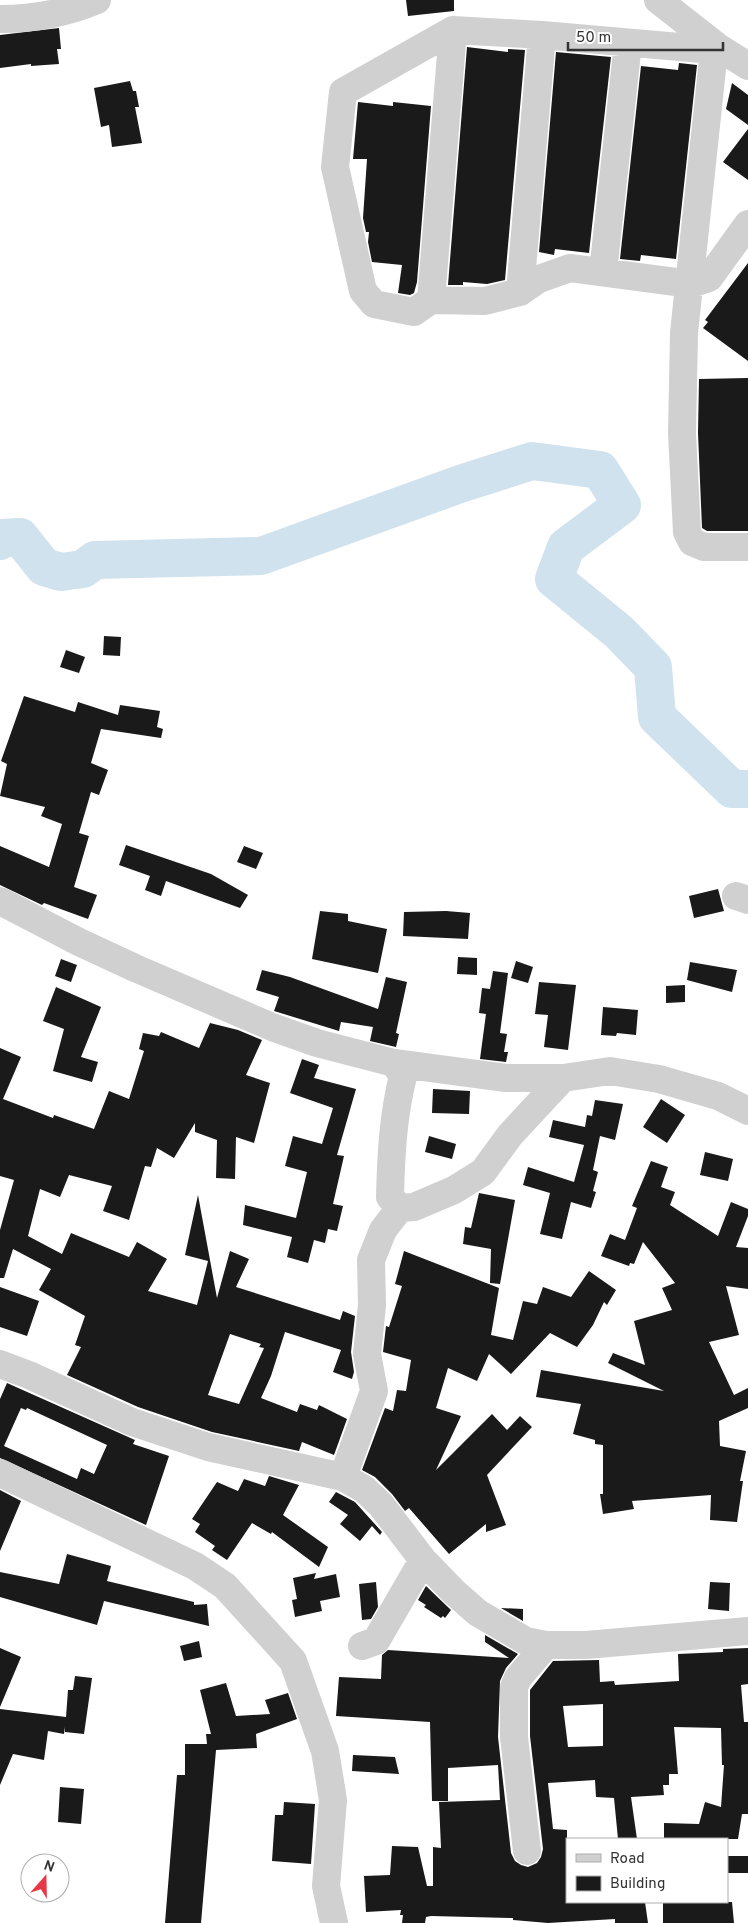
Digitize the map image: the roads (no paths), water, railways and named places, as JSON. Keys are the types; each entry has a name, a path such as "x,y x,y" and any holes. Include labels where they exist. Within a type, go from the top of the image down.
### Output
{"street":[{"path":"0,19 23,19 67,11 97,0"},
{"path":"658,0 716,49 748,66"},
{"path":"716,49 453,30 343,92 335,167 363,292 374,304 414,312 431,300 485,301 520,292 539,278 570,268 691,284 709,278 748,224"},
{"path":"431,300 453,30"},
{"path":"520,292 542,35"},
{"path":"602,272 628,43"},
{"path":"716,49 684,333 682,433 687,532 692,542 704,548 748,547"},
{"path":"0,900 79,942 264,1023 317,1043 394,1063 506,1078 563,1078 610,1071 649,1077 718,1096 748,1111"},
{"path":"394,1063 404,1076 395,1106 391,1149 390,1197 400,1208"},
{"path":"344,1477 374,1391 367,1354 372,1305 371,1260 382,1230 400,1208 414,1207 454,1190 483,1172 510,1135 563,1078"},
{"path":"0,1364 29,1374 132,1422 208,1447 344,1477 364,1489 381,1505 423,1560 478,1613 526,1641 546,1646 586,1645 748,1631"},
{"path":"0,1473 195,1566 225,1586 293,1660 325,1751 333,1800 326,1886 334,1923"},
{"path":"362,1646 376,1641 423,1560"},
{"path":"527,1852 514,1737 514,1687 518,1678 546,1646"}],"waterway":[{"path":"0,541 2,538 20,537 44,567 61,572 83,569 95,560 261,556 460,484 532,461 600,470 622,505 566,547 554,579 619,632 653,667 657,717 732,789 748,789"}]}
